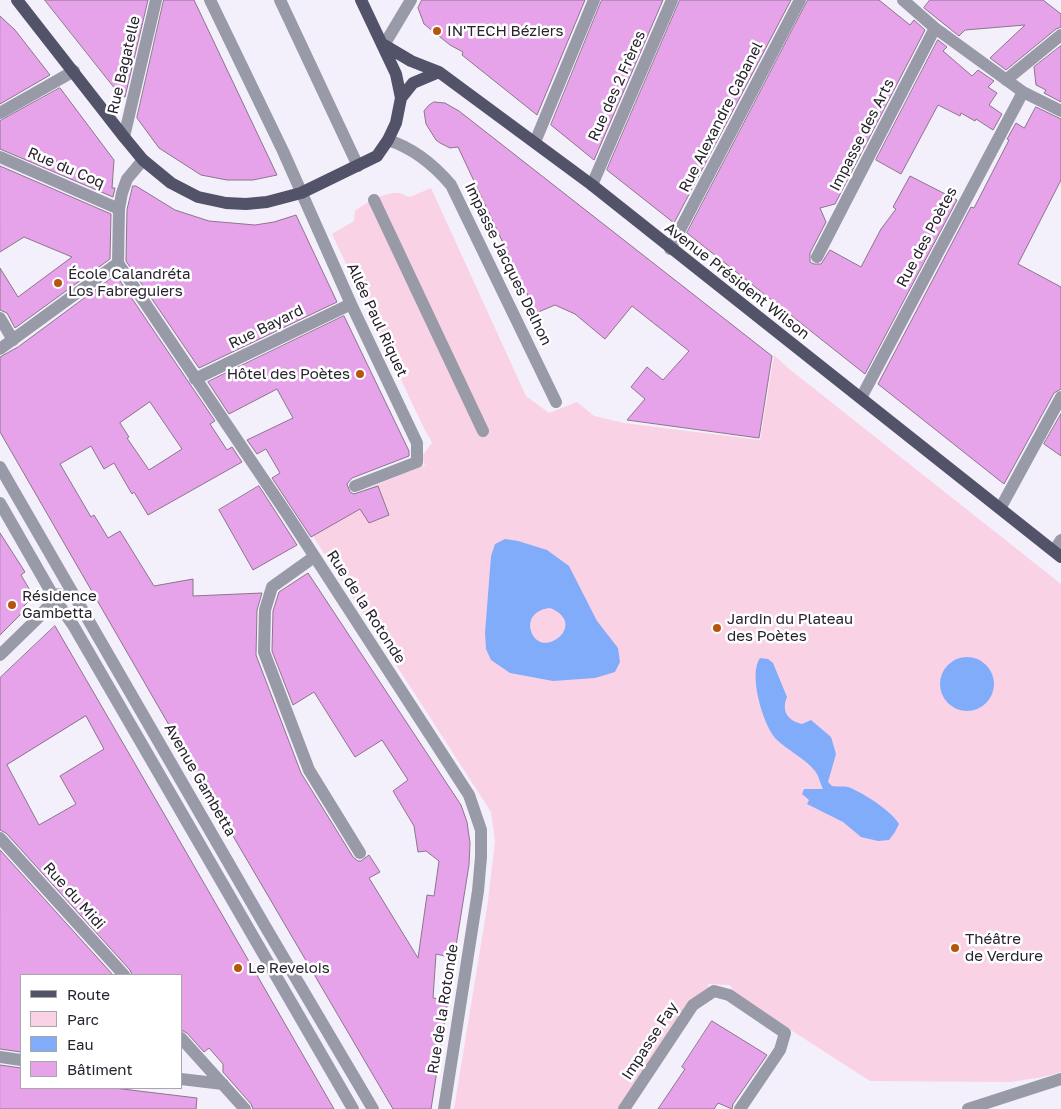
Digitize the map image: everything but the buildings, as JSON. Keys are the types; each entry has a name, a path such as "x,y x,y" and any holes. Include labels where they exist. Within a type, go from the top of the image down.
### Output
{"main road":[{"path":"17,0 143,160 171,182 198,197 226,203 246,204 267,202 301,193 377,156 388,140 396,123 401,98 396,74 384,45 361,0"},
{"name":"Avenue Président Wilson","path":"384,45 411,61 439,72 535,142 1001,508 1059,549"},
{"path":"401,98 413,83 439,72"}],"street":[{"name":"Rue Bagatelle","path":"124,137 156,0"},
{"name":"Allée Paul Riquet","path":"210,0 283,151 351,304 417,443 417,462 355,486"},
{"path":"280,0 358,166"},
{"path":"384,45 411,0"},
{"path":"535,142 594,0"},
{"name":"Rue des 2 Frères","path":"592,185 672,0"},
{"name":"Rue Alexandre Cabanel","path":"670,249 800,0"},
{"path":"907,1 935,28 1023,92 1059,107"},
{"name":"Impasse des Arts","path":"817,257 935,28"},
{"path":"1006,80 1061,35"},
{"path":"0,113 74,71"},
{"name":"Rue des Poètes","path":"861,398 1023,92"},
{"name":"Impasse Jacques Delhon","path":"388,140 401,144 427,161 441,172 451,185 556,402"},
{"name":"Rue du Coq","path":"0,157 119,209"},
{"path":"0,349 118,263 119,209 122,193 127,179 143,160"},
{"path":"374,200 483,431"},
{"name":"Rue de la Rotonde","path":"118,263 314,557 469,796 481,830 481,857 478,892 444,1109"},
{"name":"Rue Bayard","path":"196,379 351,304"},
{"path":"0,318 13,340"},
{"path":"1001,508 1061,396"},
{"name":"Avenue Gambetta","path":"0,467 274,942 373,1109"},
{"path":"0,503 55,599 73,625 353,1109"},
{"path":"314,557 272,587 265,610 264,652 309,770 360,853"},
{"path":"0,655 68,585"},
{"name":"Rue du Midi","path":"0,838 123,974"},
{"path":"260,949 274,942"},
{"name":"Impasse Fay","path":"624,1109 693,1005 714,991 729,996 784,1033 780,1050 740,1109"},
{"path":"182,1039 245,1109"},
{"path":"0,1058 20,1060"},
{"path":"182,1079 223,1084"},
{"path":"968,1109 1061,1080"}],"green space":[{"name":"Jardin du Plateau des Poètes","path":"431,188 526,396 549,413 577,402 594,416 624,423 760,440 774,355 1061,584 1061,1072 1011,1082 870,1081 735,994 730,985 708,984 709,991 691,999 618,1109 454,1109 488,901 495,841 491,812 300,516 425,465 422,456 432,443 332,234 354,221 355,211 375,199 393,193 410,197"}],"water":[{"path":"505,539 518,541 547,550 569,566 597,621 618,648 620,662 615,672 595,678 553,681 510,673 491,660 486,649 485,633 491,556 495,544","holes":["550,608 561,615 565,623 564,630 559,637 552,642 544,643 536,640 530,626 534,615 541,610"]},
{"path":"967,657 977,659 986,665 992,674 994,684 992,694 986,703 977,709 967,711 957,709 948,703 942,694 940,684 942,674 948,665 957,659"},
{"path":"760,658 768,659 773,663 787,697 785,711 787,715 797,723 802,724 811,720 831,737 836,754 828,782 832,786 848,787 861,793 890,813 899,824 889,840 878,841 861,837 843,822 807,804 809,800 802,794 804,789 823,789 815,771 807,762 776,739 766,723 756,687 757,666"}],"place":[{"name":"IN'TECH Béziers","path":"437,31"},
{"name":"École Calandréta Los Fabreguiers","path":"58,283"},
{"name":"Hôtel des Poètes","path":"360,374"},
{"name":"Résidence Gambetta","path":"12,605"},
{"name":"Jardin du Plateau des Poètes","path":"717,628"},
{"name":"Théâtre de Verdure","path":"955,948"},
{"name":"Le Revelois","path":"238,968"}]}
